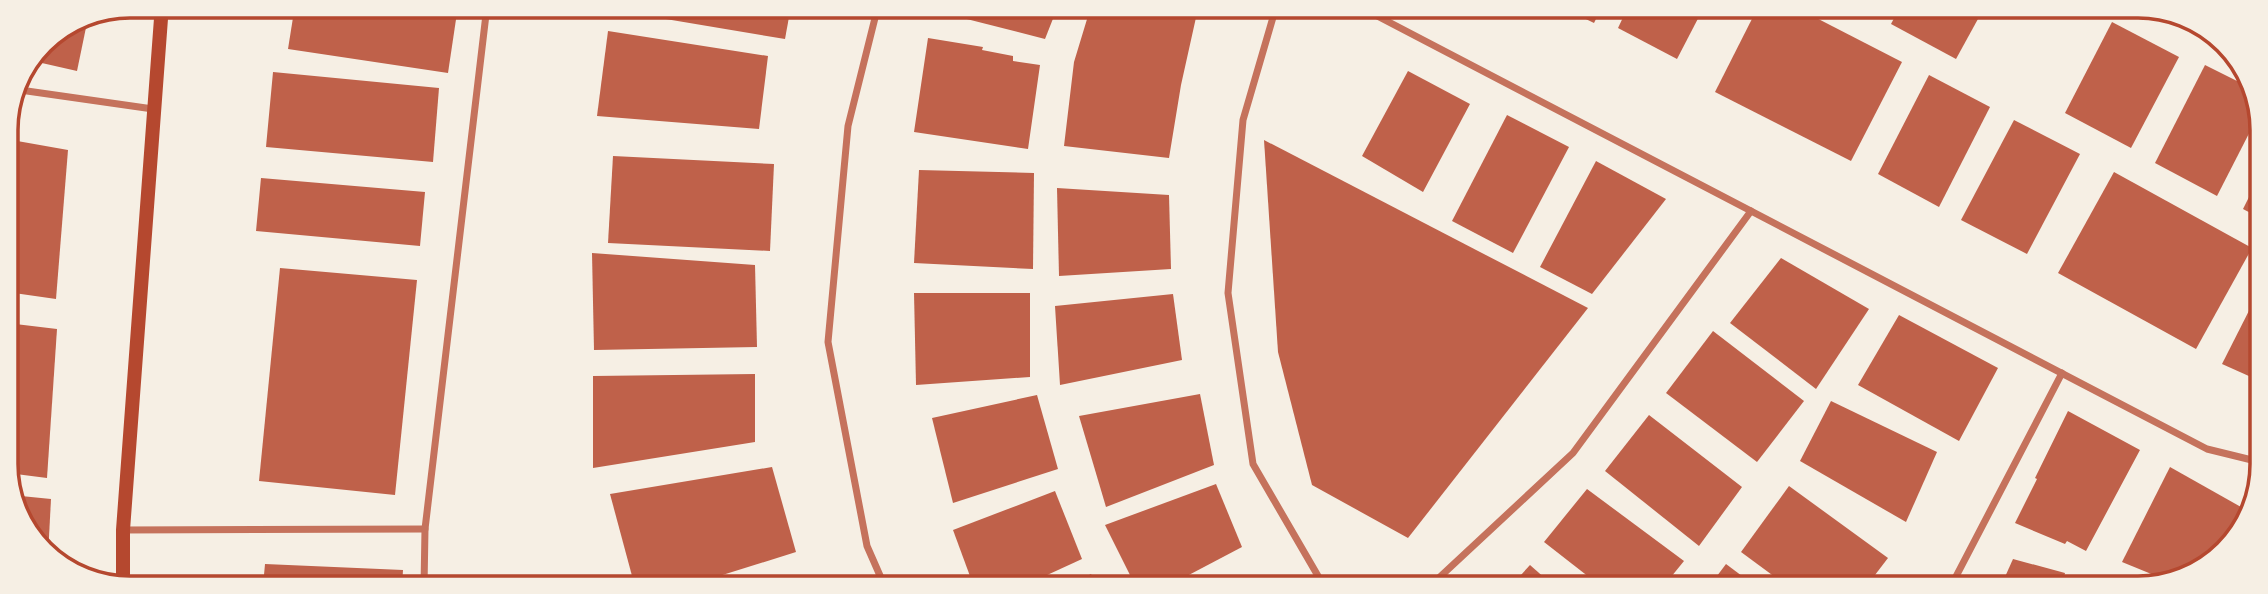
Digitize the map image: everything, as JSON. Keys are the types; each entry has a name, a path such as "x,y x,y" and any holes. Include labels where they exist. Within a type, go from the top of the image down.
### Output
{"main road":[{"path":"123,575 123,530 161,18"}],"street":[{"path":"424,576 425,528 486,18"},
{"path":"875,18 848,125 828,342 867,546 879,576"},
{"path":"1273,18 1243,120 1228,293 1253,464 1318,576"},
{"path":"1381,18 2207,449 2250,460"},
{"path":"25,91 153,109"},
{"path":"1441,576 1573,453 1751,211"},
{"path":"1956,576 2062,373"},
{"path":"123,530 425,528"}],"building":[{"path":"293,18 456,18 448,73 288,49"},
{"path":"660,18 789,18 785,39"},
{"path":"963,18 1053,18 1045,39"},
{"path":"1087,18 1196,18 1169,158 1064,146 1074,62"},
{"path":"1584,18 1596,18 1594,23"},
{"path":"1623,18 1698,18 1677,59 1618,28"},
{"path":"1752,18 1816,18 1902,62 1851,161 1715,92"},
{"path":"1894,18 1979,18 1956,59 1891,24"},
{"path":"2112,22 2179,57 2131,148 2065,113"},
{"path":"86,26 77,71 40,63 56,45 73,32"},
{"path":"608,31 768,56 759,129 597,116"},
{"path":"928,38 983,47 982,50 1013,56 1013,61 1040,65 1028,149 914,132"},
{"path":"2205,65 2240,83 2248,107 2250,132 2217,196 2155,163"},
{"path":"1408,71 1470,104 1423,192 1362,156"},
{"path":"273,72 439,88 433,162 266,147"},
{"path":"1929,75 1990,107 1939,207 1878,174"},
{"path":"1507,115 1569,147 1513,253 1452,221"},
{"path":"2014,120 2080,154 2027,254 1961,220"},
{"path":"1264,140 1588,308 1408,538 1312,485 1278,352"},
{"path":"18,141 68,150 56,299 18,294"},
{"path":"613,156 774,164 770,251 608,243"},
{"path":"1596,161 1666,199 1592,294 1540,267"},
{"path":"919,170 1034,173 1033,269 914,263"},
{"path":"2114,172 2250,247 2250,252 2196,349 2058,273"},
{"path":"261,178 425,192 420,246 256,231"},
{"path":"1057,188 1169,195 1171,269 1059,276"},
{"path":"2250,195 2250,213 2243,209"},
{"path":"592,253 755,265 757,347 594,350"},
{"path":"1781,258 1869,309 1816,389 1730,323"},
{"path":"280,268 417,280 395,495 259,481"},
{"path":"914,293 1030,293 1030,377 916,385"},
{"path":"1173,294 1182,360 1060,385 1055,306"},
{"path":"2250,309 2250,377 2222,364"},
{"path":"1899,315 1998,368 1959,441 1858,385"},
{"path":"18,324 57,329 47,478 19,474"},
{"path":"1713,331 1804,401 1757,462 1666,393"},
{"path":"755,374 755,442 593,468 593,376"},
{"path":"1200,394 1214,465 1106,507 1079,416"},
{"path":"1037,395 1058,469 953,503 932,418"},
{"path":"1831,401 1937,452 1906,522 1800,461"},
{"path":"2068,411 2140,450 2086,551 2067,541 2065,544 2015,523"},
{"path":"1649,415 1742,487 1699,546 1605,471"},
{"path":"772,467 796,552 719,576 632,576 610,494"},
{"path":"2170,467 2241,507 2227,533 2195,562 2168,573 2154,575 2122,562"},
{"path":"1216,484 1242,547 1187,576 1130,576 1105,525"},
{"path":"1789,486 1888,558 1874,576 1774,576 1741,552"},
{"path":"1587,489 1684,561 1672,576 1588,576 1544,542"},
{"path":"1055,491 1082,559 1045,576 970,576 953,530"},
{"path":"22,496 51,499 49,542 36,527"},
{"path":"2013,559 2065,573 2064,576 2005,576"},
{"path":"265,564 403,570 403,576 264,576"},
{"path":"1726,564 1742,576 1717,576"},
{"path":"1530,565 1542,576 1520,576"}]}
